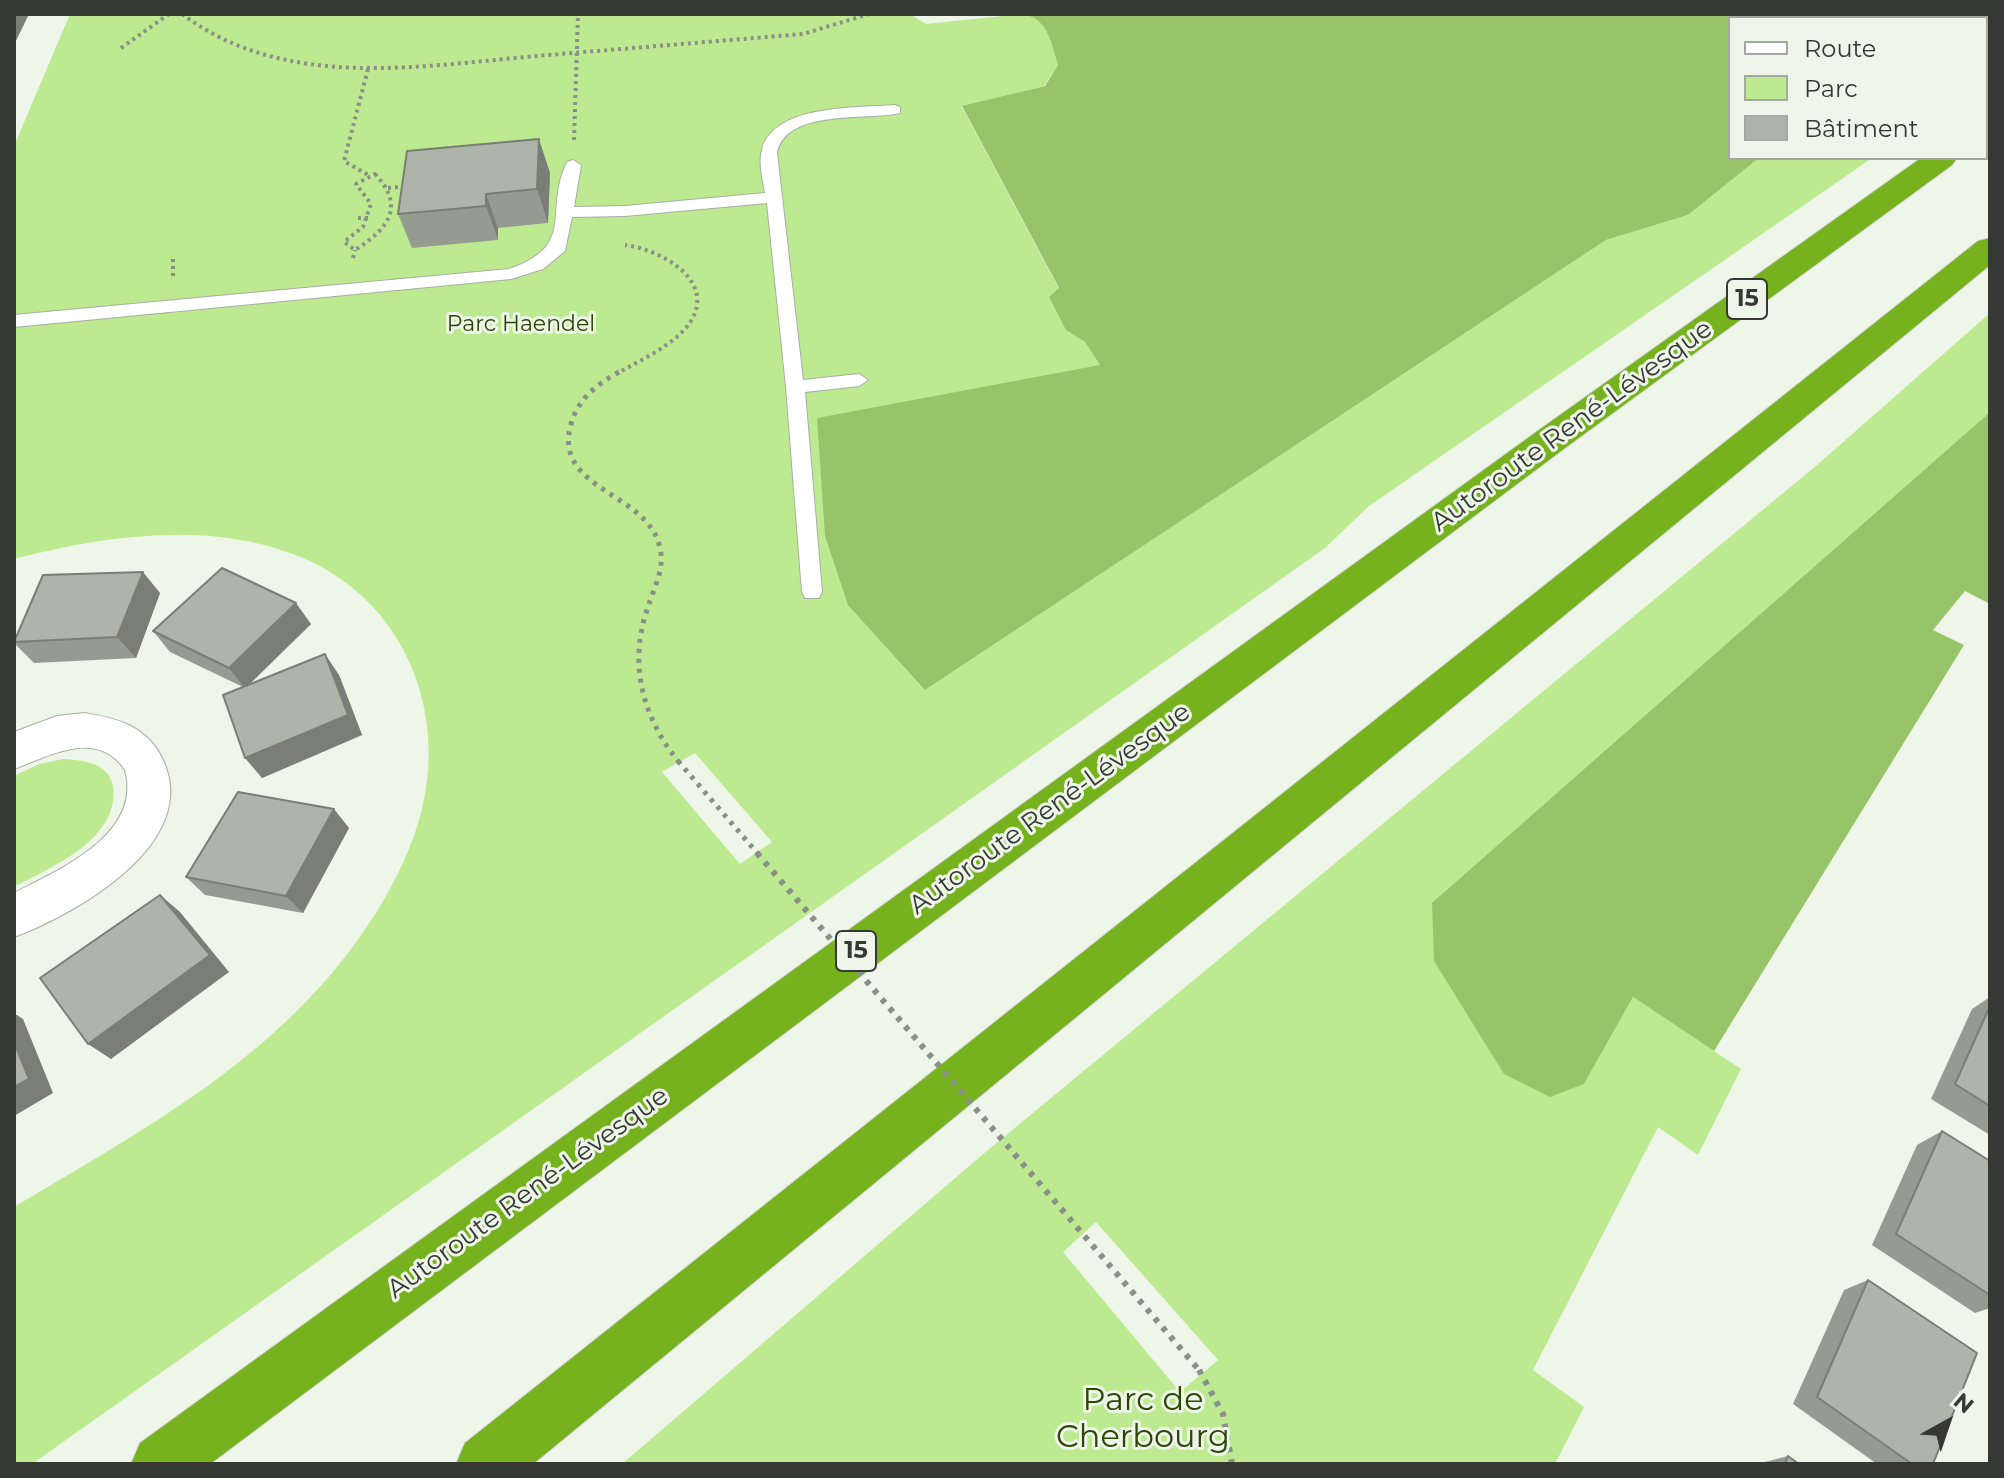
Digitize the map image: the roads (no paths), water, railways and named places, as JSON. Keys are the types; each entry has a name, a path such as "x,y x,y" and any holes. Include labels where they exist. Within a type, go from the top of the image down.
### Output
{"highway":[{"name":"Autoroute René-Lévesque","path":"161,1464 1552,439 1938,160"},
{"path":"486,1464 1990,248"}],"street":[{"path":"14,751 53,735 82,730 107,733 129,743 143,760 150,778 148,805 135,831 116,855 89,875 14,916"}],"lane":[{"path":"812,592 795,387 769,154 771,143 787,126 815,117 895,110"},
{"path":"14,321 511,274 537,265 559,247 573,165"},
{"path":"567,212 625,211 774,197"},
{"path":"795,387 859,380"}],"park label":[{"name":"Parc Haendel","path":"521,325"},
{"name":"Parc de Cherbourg","path":"1143,1420"}]}
